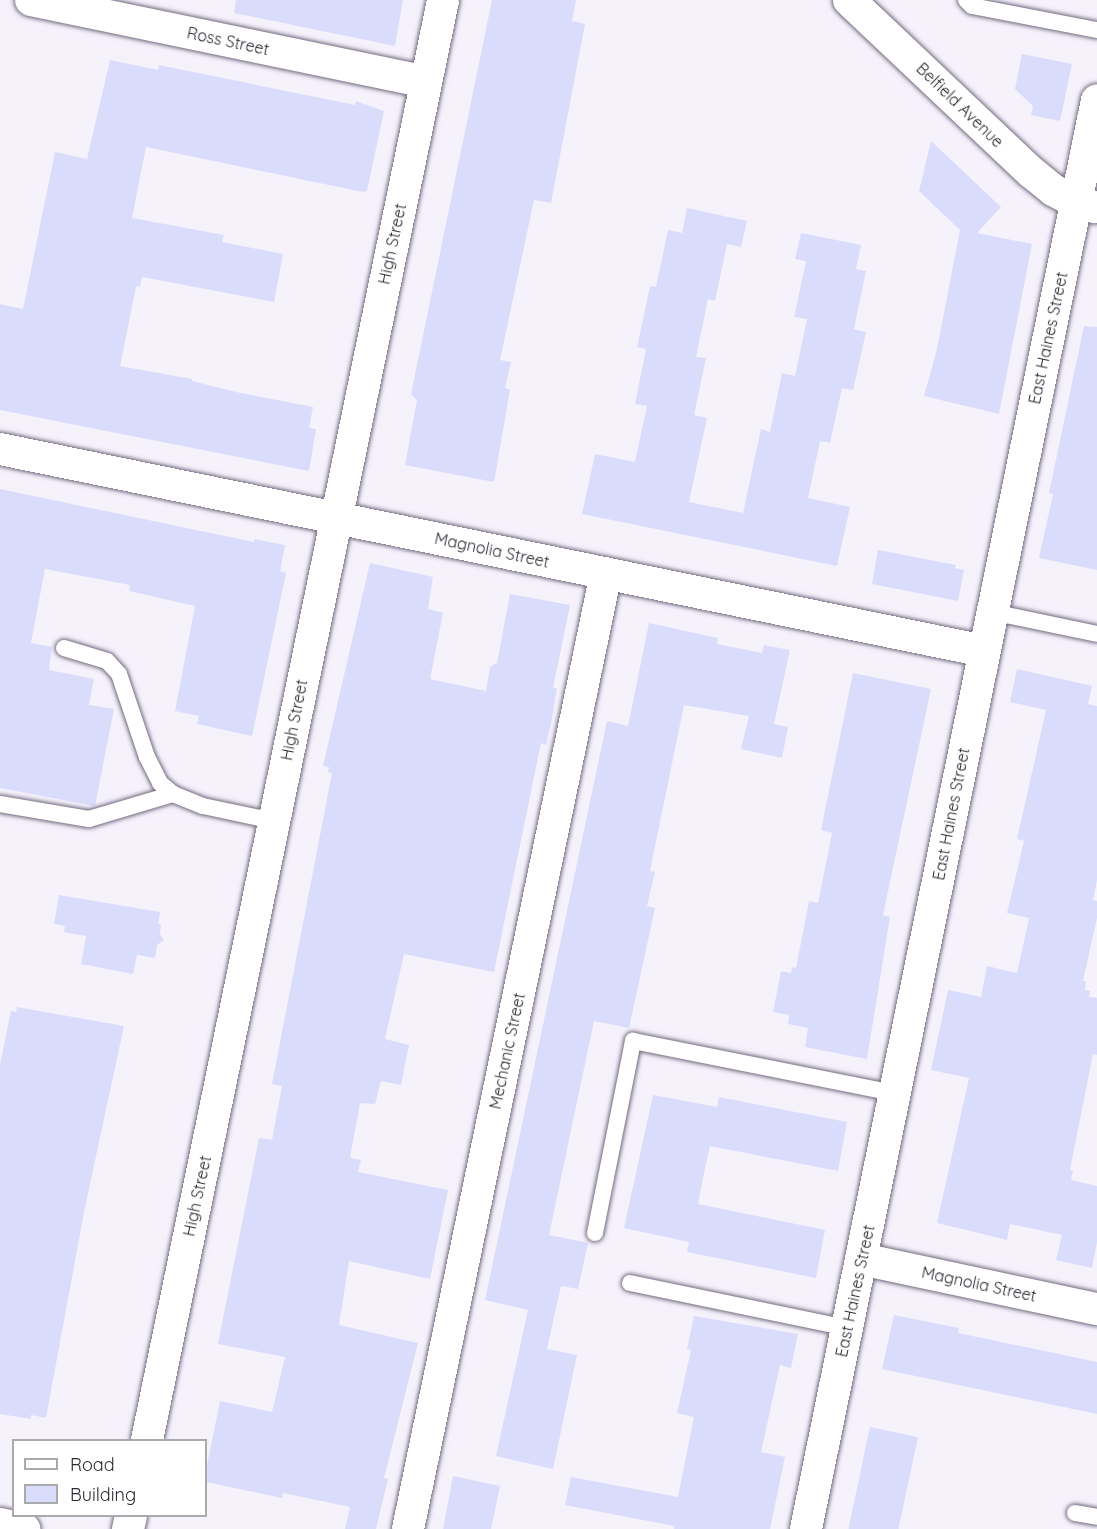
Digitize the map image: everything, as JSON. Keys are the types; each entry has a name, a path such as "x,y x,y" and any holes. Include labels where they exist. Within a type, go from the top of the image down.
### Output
{"street":[{"name":"Ross Street","path":"31,0 426,82"},
{"name":"High Street","path":"147,1439 443,0"},
{"name":"Belfield Avenue","path":"849,0 1031,172 1053,190 1087,205"},
{"name":"East Haines Street","path":"806,1529 992,612 1087,205 1097,100"},
{"name":"Magnolia Street","path":"0,449 984,651"},
{"name":"Mechanic Street","path":"408,1529 606,573"},
{"name":"Magnolia Street","path":"861,1258 1097,1309"},
{"path":"0,1524 24,1529"}],"lane":[{"path":"966,0 972,6 1097,30"},
{"path":"992,612 1097,634"},
{"path":"64,648 107,661 119,674 147,757 160,783 173,794 203,806 274,821"},
{"path":"0,804 89,819 173,794"},
{"path":"595,1233 633,1041 894,1093"},
{"path":"630,1283 847,1328"},
{"path":"1075,1513 1097,1517"}],"building":[{"path":"236,0 403,0 395,46 234,13"},
{"path":"492,0 576,0 572,21 585,24 551,203 534,200 500,360 511,362 505,388 510,390 494,482 405,465 417,400 411,394"},
{"path":"1022,54 1072,64 1060,121 1031,115 1033,106 1015,89"},
{"path":"110,60 158,70 159,65 355,105 356,101 384,111 367,191 363,192 146,147 132,218 224,235 222,242 283,254 274,302 142,277 140,287 136,286 120,366 192,379 192,381 236,392 313,407 309,428 316,429 309,471 0,410 0,304 23,309 55,152 87,159"},
{"path":"931,141 1001,207 977,233 1032,244 999,414 924,396 937,349 960,230 919,191"},
{"path":"687,208 747,221 741,247 727,244 715,301 708,299 696,357 706,358 694,415 707,418 689,502 743,513 761,429 770,432 782,373 795,376 807,319 794,317 806,261 795,259 801,233 861,245 856,269 866,271 854,329 866,332 853,390 842,388 830,443 820,441 808,498 850,507 837,566 582,514 595,454 635,462 647,406 635,404 646,349 637,347 650,286 656,287 668,230 682,233"},
{"path":"1084,326 1097,327 1097,570 1039,558 1053,494 1049,493"},
{"path":"0,489 254,542 254,539 285,545 280,571 286,573 252,736 197,724 199,716 175,711 195,606 129,591 130,585 45,569 31,643 52,647 49,670 94,679 89,705 114,709 95,806 0,788"},
{"path":"878,550 956,565 955,568 964,570 958,601 872,584"},
{"path":"370,563 433,577 428,609 443,613 430,679 486,691 490,667 497,663 510,594 570,605 553,688 557,688 552,718 546,745 541,743 494,972 404,954 385,1039 409,1045 401,1085 381,1081 375,1104 360,1103 350,1158 361,1160 358,1172 448,1190 430,1279 349,1261 339,1325 418,1343 384,1478 388,1479 376,1529 345,1529 350,1507 283,1493 282,1498 207,1482 207,1465 220,1401 272,1412 285,1357 218,1344 259,1138 272,1140 282,1086 272,1084 332,773 328,772 329,767 323,766"},
{"path":"649,623 718,638 717,644 762,653 764,645 790,650 774,724 788,727 782,758 741,749 749,716 684,705 650,871 655,872 647,906 655,908 629,1028 594,1021 549,1235 588,1243 578,1289 561,1286 547,1349 577,1355 553,1469 496,1456 528,1310 485,1300 607,721 628,726"},
{"path":"1017,669 1092,686 1088,704 1097,706 1097,880 1093,900 1097,901 1097,918 1083,981 1086,981 1085,990 1090,991 1089,997 1097,998 1097,1055 1093,1054 1070,1170 1073,1171 1071,1180 1097,1186 1097,1242 1092,1268 1056,1260 1062,1235 1010,1224 1007,1240 937,1223 969,1078 931,1070 948,990 981,997 987,966 1017,973 1029,918 1007,913 1024,841 1017,839 1046,710 1010,702"},
{"path":"853,673 931,689 883,915 890,917 867,1059 805,1047 808,1028 788,1024 789,1015 773,1012 781,971 791,973 792,967 796,968 809,901 818,903 832,833 821,830"},
{"path":"59,895 160,912 158,924 161,924 160,934 164,940 157,945 155,958 137,955 133,974 81,964 86,936 64,932 65,926 54,924"},
{"path":"17,1007 124,1026 85,1207 46,1418 31,1415 31,1419 0,1414 0,1064 11,1011 16,1012"},
{"path":"653,1095 717,1107 719,1097 847,1122 838,1171 710,1146 704,1173 698,1204 825,1230 816,1278 687,1252 689,1242 624,1228"},
{"path":"894,1315 959,1328 958,1333 1097,1362 1097,1414 882,1369"},
{"path":"694,1316 798,1334 791,1368 780,1365 761,1452 785,1457 770,1529 674,1529 674,1526 565,1505 571,1477 678,1497 694,1417 677,1413 691,1350 687,1349"},
{"path":"870,1427 918,1437 898,1529 848,1529"},
{"path":"453,1476 500,1486 491,1529 443,1529"}]}
